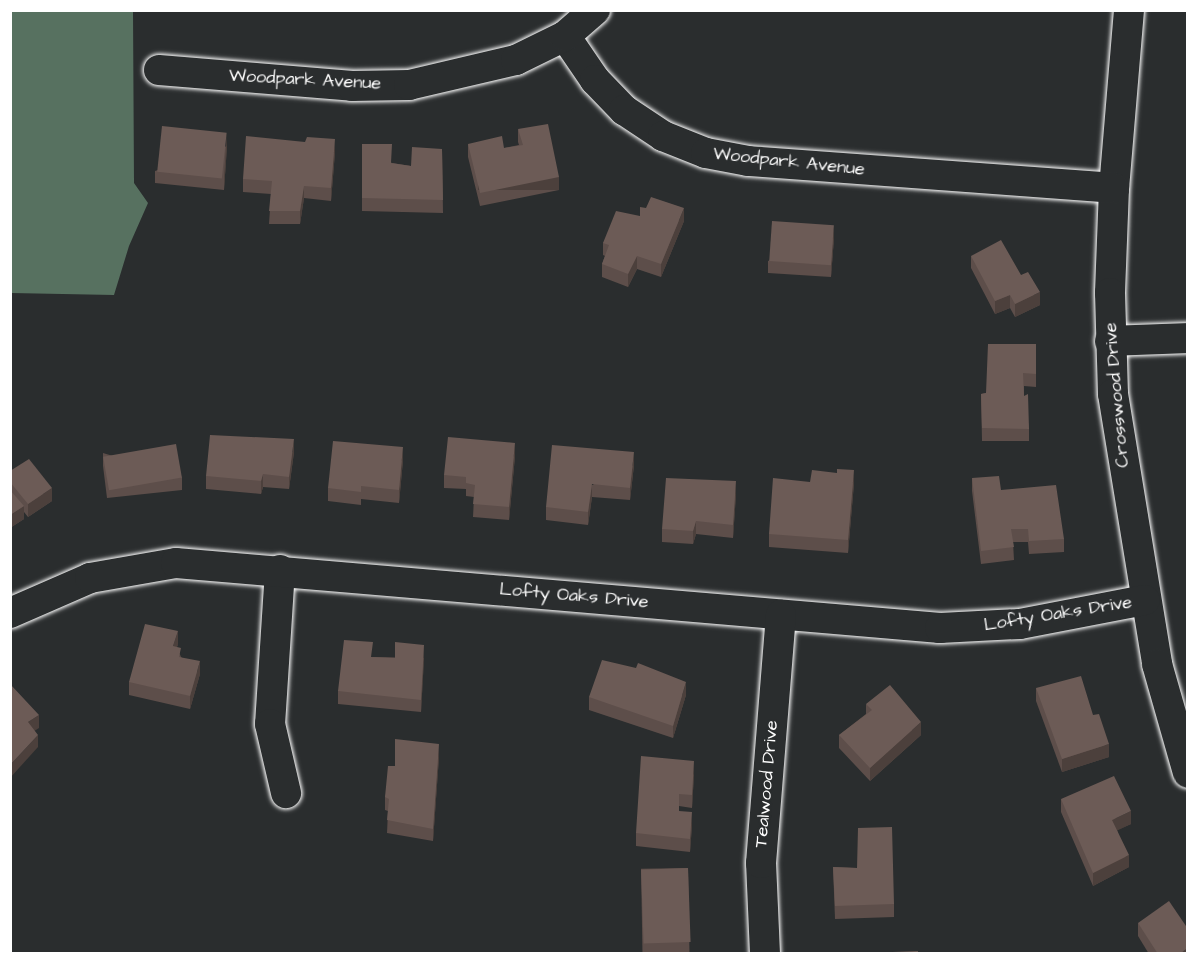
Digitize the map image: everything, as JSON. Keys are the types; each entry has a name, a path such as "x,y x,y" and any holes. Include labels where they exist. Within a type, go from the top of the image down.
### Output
{"street":[{"path":"565,36 595,10"},
{"name":"Crosswood Drive","path":"1129,10 1114,188 1110,341 1119,447 1145,600 1157,664 1188,772"},
{"name":"Woodpark Avenue","path":"159,70 352,86 409,85 516,60 565,36 595,80 624,110 663,136 706,153 748,161 1114,188"},
{"path":"1110,341 1188,338"},
{"name":"Lofty Oaks Drive","path":"10,613 82,580 145,566 210,564 906,626 975,627 1088,613 1145,600"},
{"path":"280,570 270,724 286,793"},
{"name":"Tealwood Drive","path":"765,954 761,863 781,615"}],"green space":[{"path":"11,10 133,11 134,183 148,203 129,246 114,295 11,293"}],"building":[{"path":"548,124 559,177 480,193 468,144 502,136 504,148 523,145 518,129"},
{"path":"162,126 227,133 222,179 157,172"},
{"path":"246,136 305,142 307,137 335,139 331,188 304,186 300,211 269,211 272,181 243,179"},
{"path":"362,144 392,144 391,163 411,166 412,147 442,149 443,200 362,198"},
{"path":"651,197 684,208 661,264 637,256 628,274 602,264 609,245 603,243 616,211 640,216 640,207 646,208"},
{"path":"772,221 834,225 831,265 769,261"},
{"path":"1001,240 1021,275 1028,272 1040,292 1015,304 1010,295 995,301 971,256"},
{"path":"988,344 1036,344 1036,374 1023,373 1024,396 1028,394 1029,429 982,428 981,394 986,393"},
{"path":"210,435 294,439 289,477 263,474 261,481 206,476"},
{"path":"448,437 515,443 509,507 473,504 475,485 466,483 466,477 444,475"},
{"path":"333,441 403,447 399,490 361,486 361,492 328,488"},
{"path":"176,444 182,477 109,490 103,457"},
{"path":"552,445 634,452 630,488 592,484 588,512 546,507"},
{"path":"29,459 52,488 28,504 10,482 10,471"},
{"path":"837,469 854,470 848,540 769,534 773,478 810,482 812,470 837,473"},
{"path":"999,476 1001,490 1056,485 1064,539 1029,541 1028,529 1011,529 1014,547 981,551 972,478"},
{"path":"666,478 736,481 733,525 696,521 693,531 662,529"},
{"path":"10,490 24,506 10,515"},
{"path":"145,624 178,631 173,646 181,648 179,657 200,661 190,696 129,682"},
{"path":"344,640 373,642 371,657 395,658 395,642 424,645 421,700 338,691"},
{"path":"602,660 636,668 638,663 686,682 673,726 589,697"},
{"path":"1081,676 1093,715 1099,714 1109,744 1062,759 1036,688"},
{"path":"890,685 921,722 870,768 839,735 872,710 866,704"},
{"path":"10,686 39,715 28,722 38,735 10,765"},
{"path":"395,739 439,744 433,829 387,820 389,799 385,797 388,766 395,766"},
{"path":"641,756 694,761 692,795 679,794 679,811 692,812 690,839 636,833"},
{"path":"1114,776 1131,811 1112,820 1129,855 1093,873 1061,799"},
{"path":"892,827 894,904 835,906 833,867 857,868 858,828"},
{"path":"688,868 691,942 644,944 641,870"},
{"path":"1169,901 1188,929 1188,948 1179,954 1158,954 1138,923"},
{"path":"918,951 918,954 867,954 867,953"}]}
